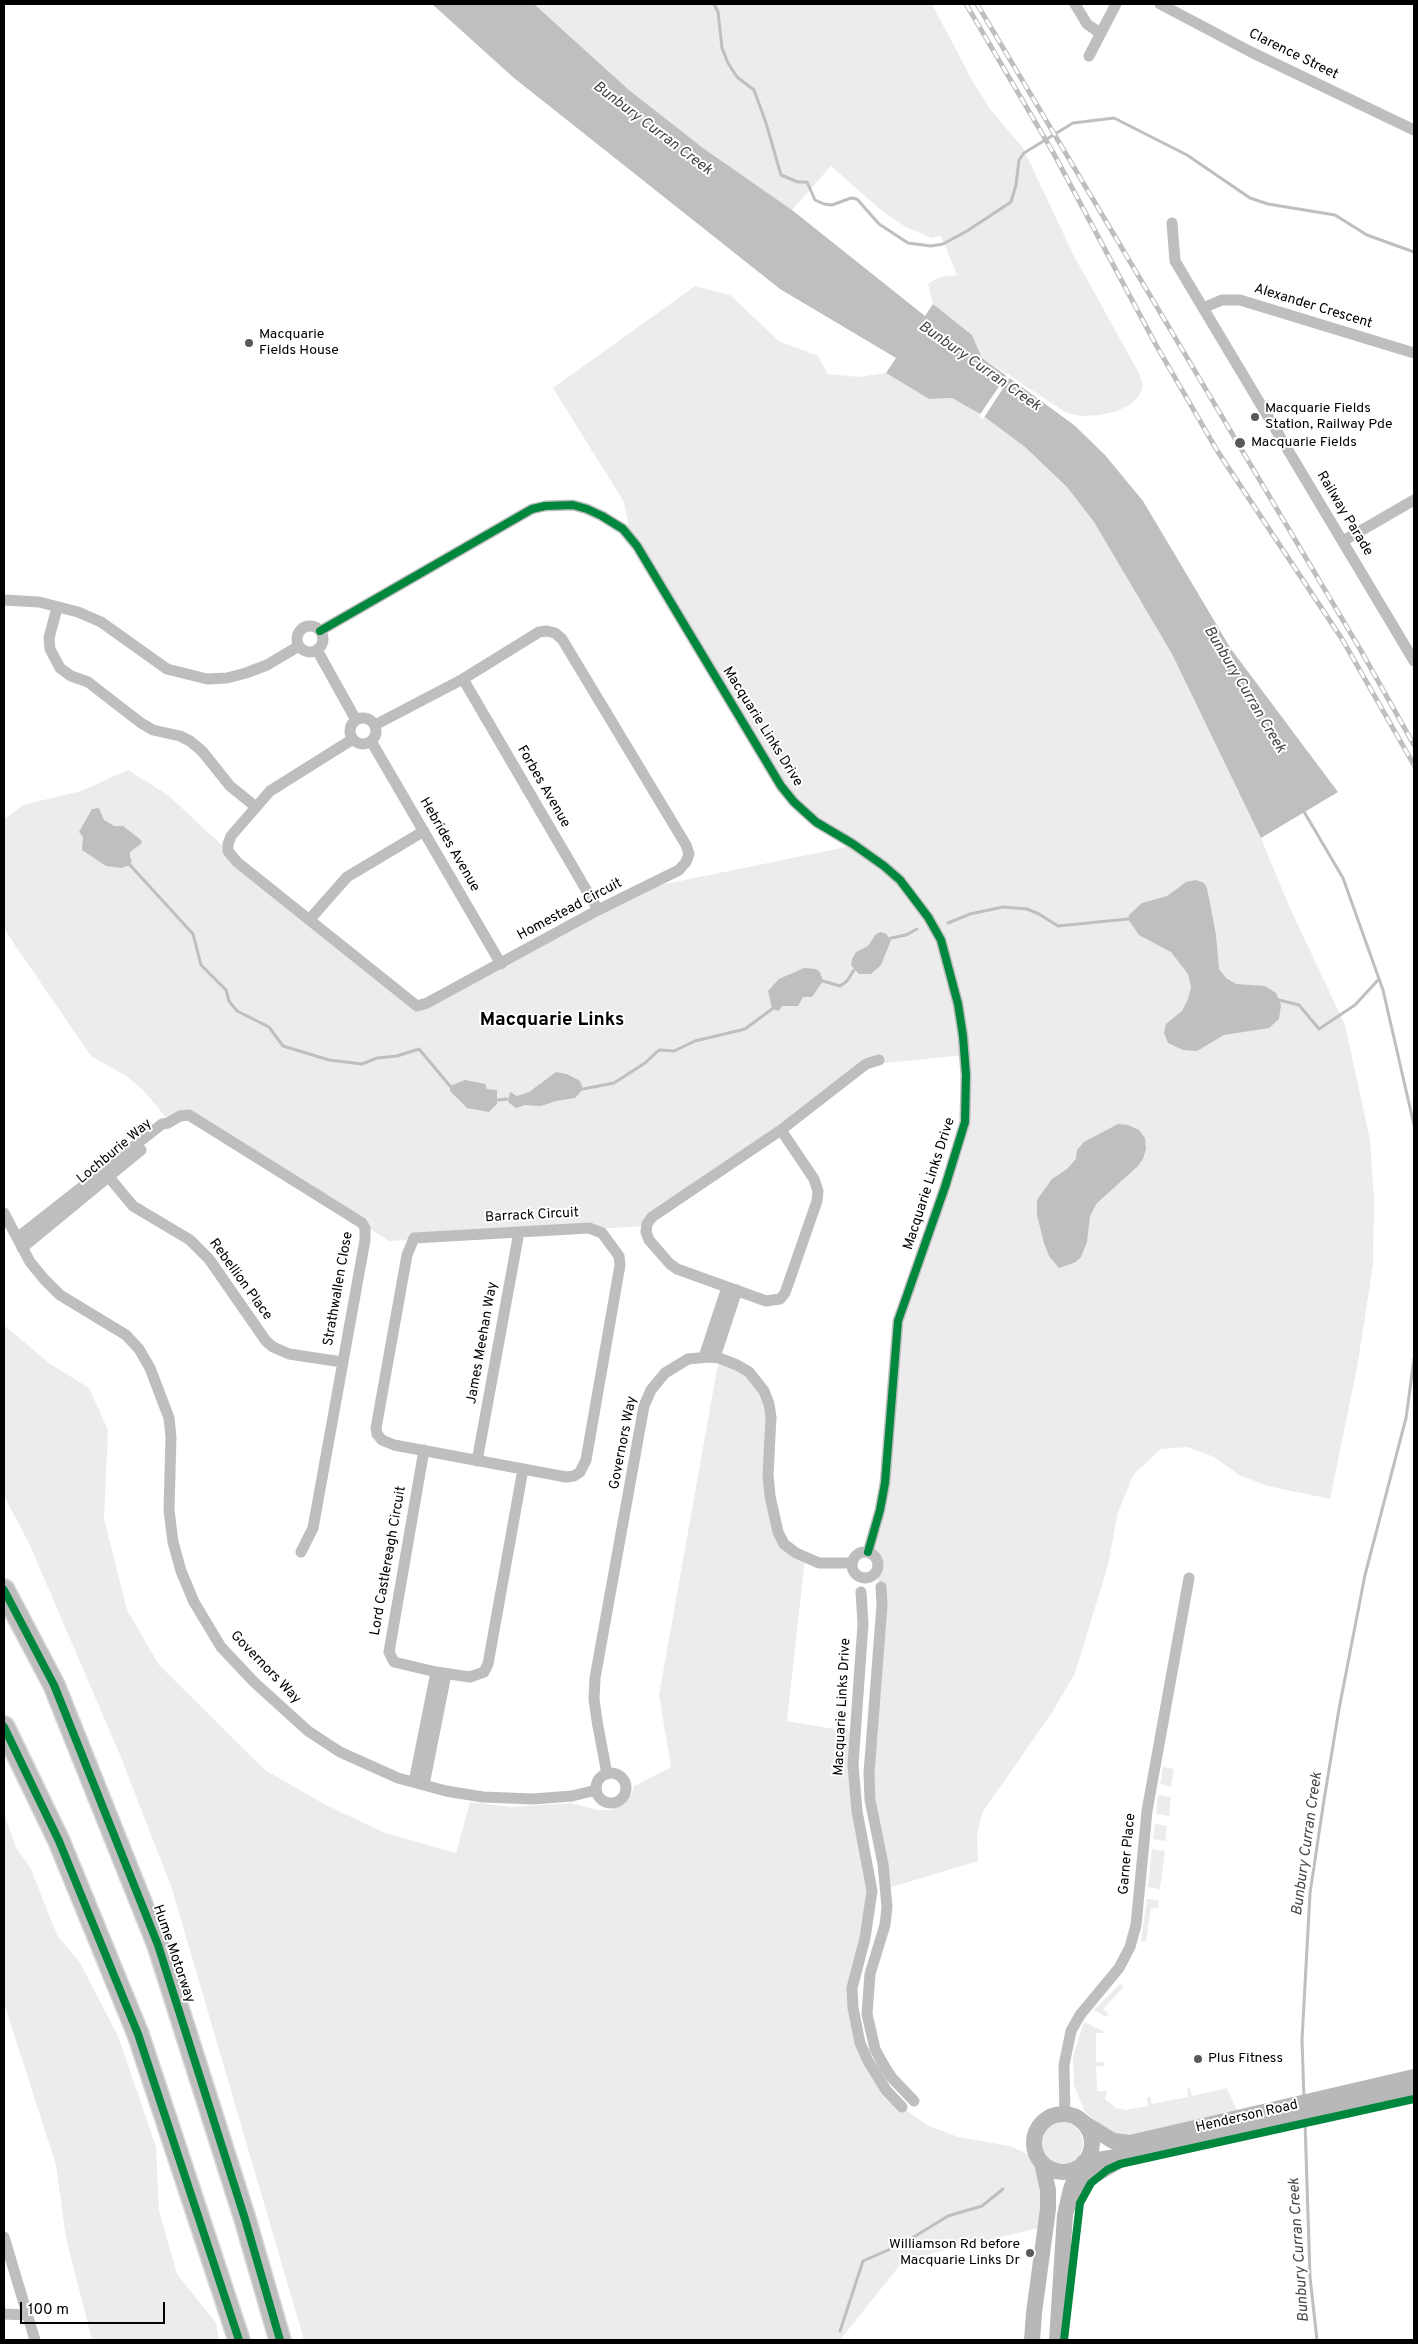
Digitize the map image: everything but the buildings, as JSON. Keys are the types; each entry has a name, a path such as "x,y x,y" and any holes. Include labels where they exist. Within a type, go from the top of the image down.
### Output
{"highway":[{"name":"Hume Motorway","path":"4,1590 54,1685 116,1834 158,1945 245,2219 280,2340"},
{"path":"4,1727 59,1841 138,2034 240,2340"}],"main road":[{"name":"Henderson Road","path":"1362,2097 1414,2077"},
{"name":"Henderson Road","path":"1082,2164 1142,2153 1241,2125 1362,2097 1414,2090"},
{"path":"1032,2340 1048,2209 1048,2190 1042,2163 1034,2149 1034,2138 1038,2128 1050,2117 1065,2114 1075,2117 1084,2123 1090,2132 1092,2143 1090,2153 1082,2164 1067,2203 1057,2340"},
{"name":"Henderson Road","path":"1084,2123 1108,2138 1130,2143 1241,2125"},
{"path":"1063,2271 1071,2220 1077,2197 1083,2186 1099,2170 1142,2153"},
{"path":"1042,2163 1050,2169 1060,2172 1071,2171 1082,2164"}],"street":[{"path":"1075,4 1087,24 1100,32"},
{"path":"1089,56 1116,4"},
{"name":"Clarence Street","path":"1160,4 1251,52 1414,130"},
{"name":"Railway Parade","path":"1172,223 1175,261 1414,661"},
{"name":"Alexander Crescent","path":"1203,308 1222,300 1240,300 1414,353"},
{"path":"1343,541 1414,500"},
{"name":"Macquarie Links Drive","path":"320,631 532,509 546,506 573,505 588,509 623,529 637,546 771,772 788,794 816,822 854,844 900,880 928,917 941,940 958,1004 966,1075 965,1122 946,1187 898,1321 885,1483 880,1510 868,1552"},
{"path":"4,600 39,602 78,612 100,622 167,669 207,679 227,678 246,673 274,662 299,646"},
{"path":"57,608 49,638 50,649 60,668 71,676 88,682 153,730 180,736 190,741 202,752 230,786 256,807"},
{"path":"314,626 320,631 323,644 317,650 307,652 299,646 297,638 303,628 314,626"},
{"name":"Homestead Circuit","path":"353,739 276,787 256,807 232,836 228,844 230,854 237,862 418,1006 427,1004 598,910 678,870 686,862 689,854 686,845 562,639 555,633 547,630 539,632 462,679 375,725"},
{"path":"317,650 356,720"},
{"name":"Forbes Avenue","path":"462,679 598,910"},
{"path":"367,718 375,725 376,734 371,741 362,744 353,739 350,730 356,720 367,718"},
{"name":"Hebrides Avenue","path":"371,741 501,964"},
{"path":"310,919 347,877 424,831"},
{"path":"781,1130 814,1179 818,1192 817,1201 785,1293 780,1299 766,1301 677,1269 670,1264 649,1240 646,1232 647,1224 652,1216 781,1130 866,1064 880,1060"},
{"name":"Strathwallen Close","path":"168,1123 180,1116 189,1115 196,1118 362,1223 366,1237 313,1528 301,1552"},
{"name":"Lochburie Way","path":"20,1243 106,1173 167,1128 168,1123"},
{"name":"Rebellion Place","path":"106,1173 132,1206 190,1240 209,1258 266,1341 273,1347 289,1354 342,1362"},
{"name":"Governors Way","path":"4,1213 30,1262 60,1295 126,1335 150,1368 169,1418 172,1437 169,1510 173,1542 181,1571 194,1602 221,1647 281,1708 308,1731 362,1763 446,1791 493,1798 533,1799 572,1796 596,1790"},
{"name":"Barrack Circuit","path":"596,1229 602,1232 617,1253 620,1265 585,1463 578,1474 569,1477 386,1443 376,1432 409,1246 414,1238 420,1236 519,1232 596,1229"},
{"name":"James Meehan Way","path":"477,1460 519,1232"},
{"path":"732,1289 709,1357 737,1365 749,1372 764,1390 772,1418 768,1475 770,1496 778,1532 784,1544 796,1553 820,1562 852,1563"},
{"name":"Governors Way","path":"607,1774 596,1721 594,1700 595,1678 644,1406 651,1390 665,1373 688,1360 709,1357"},
{"name":"Lord Castlereagh Circuit","path":"424,1450 389,1652 394,1662 441,1673 470,1677 478,1676 484,1672 488,1664 523,1469"},
{"path":"868,1552 875,1556 878,1564 873,1575 866,1578 858,1576 853,1570 852,1563 858,1554 868,1552"},
{"name":"Garner Place","path":"1065,2114 1064,2065 1071,2030 1080,2014 1120,1968 1130,1947 1136,1925 1147,1811 1189,1578"},
{"name":"Macquarie Links Drive","path":"881,1587 882,1605 868,1773 870,1800 883,1864 886,1907 885,1925 870,1974 867,2014 875,2049 883,2064 892,2078 914,2101"},
{"name":"Macquarie Links Drive","path":"861,1592 863,1624 855,1735 854,1786 860,1832 872,1891 866,1938 858,1961 852,1988 853,2008 860,2043 868,2061 886,2090 902,2107"},
{"path":"419,1783 441,1673"},
{"path":"607,1774 616,1775 623,1781 625,1790 624,1796 617,1802 608,1803 600,1799 596,1790 598,1782 607,1774"},
{"path":"4,2237 34,2340"},
{"path":"4,2314 27,2314"}],"shaded area":[{"path":"534,4 932,4 972,80 990,109 1023,148 1073,254 1140,375 1143,387 1139,396 1131,404 1117,411 1100,415 1081,416 1067,413 982,358 972,335 933,304 928,284 940,277 957,275 941,236 931,238 906,227 883,212 831,166 792,210 703,148 629,90"},
{"name":"Macquarie Links","path":"695,286 730,295 779,341 818,356 828,374 859,377 886,373 929,399 952,398 982,415 1025,447 1067,487 1094,522 1172,654 1261,838 1289,906 1345,1025 1370,1140 1374,1200 1373,1265 1357,1368 1330,1499 1268,1486 1239,1475 1214,1457 1187,1447 1161,1449 1134,1474 1118,1512 1108,1565 1075,1673 1053,1711 982,1813 977,1836 978,1861 885,1889 868,1765 882,1609 877,1569 878,1559 869,1552 881,1510 899,1321 965,1124 964,1055 867,1065 646,1226 389,1241 190,1114 170,1122 143,1090 126,1076 91,1056 4,929 4,820 23,805 81,791 128,770 168,795 228,851 416,1006 641,889 856,845 794,802 631,538 624,502 553,388"},
{"path":"4,1325 49,1363 89,1388 108,1430 104,1519 127,1610 159,1665 265,1770 326,1805 385,1833 456,1853 470,1802 512,1807 571,1803 598,1810 612,1810 627,1800 632,1794 634,1786 671,1767 659,1695 719,1358 737,1365 765,1390 770,1496 784,1544 805,1557 787,1721 851,1732 871,1884 853,1987 860,2043 902,2107 927,2125 958,2137 1009,2146 1038,2158 1047,2226 904,2260 840,2340 304,2340 172,1889 120,1755 29,1543 4,1496"},
{"path":"1163,1767 1174,1769 1171,1787 1160,1784"},
{"path":"1158,1795 1171,1797 1169,1816 1156,1814"},
{"path":"4,1813 16,1848 30,1867 57,1935 80,1963 118,2036 156,2147 159,2211 177,2274 216,2323 219,2340 92,2340 66,2238 56,2165 4,2003"},
{"path":"1155,1824 1167,1826 1165,1841 1153,1839"},
{"path":"1152,1849 1165,1851 1160,1889 1148,1887"},
{"path":"1147,1899 1159,1900 1158,1908 1151,1908 1146,1942 1141,1941"},
{"path":"1120,1984 1124,1987 1103,2009 1109,2014 1106,2017 1094,2010"},
{"path":"1084,2022 1104,2033 1096,2033 1096,2062 1104,2062 1104,2066 1096,2066 1097,2091 1107,2091 1105,2099 1116,2108 1126,2110 1148,2106 1147,2097 1150,2097 1152,2104 1188,2097 1187,2089 1190,2088 1192,2096 1227,2088 1238,2113 1132,2137 1113,2135 1085,2112 1074,2085 1073,2056"},
{"path":"1066,2122 1074,2125 1080,2131 1083,2143 1080,2155 1074,2161 1058,2164 1050,2161 1044,2155 1041,2139 1044,2131 1050,2125"}],"water":[{"path":"432,4 534,4 629,90 703,148 792,210 925,316 933,304 972,335 982,358 1074,425 1105,455 1143,501 1231,649 1338,792 1261,838 1172,654 1094,522 1067,487 1025,447 982,415 952,398 929,399 886,373 896,358 780,289 514,78"},
{"path":"99,808 104,820 114,826 123,826 141,840 142,843 130,852 132,860 130,865 121,868 106,866 82,850 83,837 79,832 92,809"},
{"path":"1196,880 1204,883 1207,888 1216,935 1219,969 1226,978 1236,984 1265,986 1276,993 1281,1005 1279,1019 1269,1028 1224,1035 1197,1051 1183,1050 1168,1043 1164,1033 1166,1024 1182,1011 1188,999 1191,987 1188,974 1171,952 1139,935 1128,919 1129,915 1142,903 1167,896 1186,882"},
{"path":"881,932 886,934 891,940 881,965 871,974 859,974 851,965 852,959 856,952 868,946 876,934"},
{"path":"804,968 816,969 820,972 823,981 812,997 803,997 798,1006 782,1006 779,1011 772,1009 768,991 779,979"},
{"path":"556,1072 567,1074 580,1081 583,1089 575,1098 541,1106 525,1105 516,1108 508,1102 510,1092 517,1096 529,1092"},
{"path":"465,1080 485,1084 487,1089 497,1090 497,1104 489,1112 467,1108 450,1091 450,1086"},
{"path":"1118,1124 1128,1125 1139,1130 1145,1138 1146,1149 1143,1159 1137,1167 1097,1203 1090,1216 1087,1242 1081,1257 1076,1262 1059,1268 1049,1256 1044,1243 1037,1215 1037,1200 1052,1179 1067,1169 1076,1159 1077,1150 1084,1142"}],"pier":[{"path":"1008,373 1011,376 983,419 979,416"}],"waterway":[{"path":"714,4 718,12 722,48 728,63 737,77 754,90 781,175 798,182 807,182 815,200 824,204 832,205 851,198 857,199 879,224 908,243 931,246 943,244 967,231 1011,202 1016,185 1019,160 1024,153 1073,123 1114,118 1187,155 1250,198 1268,204 1335,215 1367,235 1414,252"},
{"name":"Bunbury Curran Creek","path":"1303,810 1343,878 1383,990 1414,1125"},
{"path":"130,865 193,934 201,965 226,990 229,1001 237,1011 269,1027 283,1046 329,1060 362,1064 377,1058 397,1056 419,1049 450,1086"},
{"path":"948,923 970,914 1003,907 1027,909 1058,926 1128,919"},
{"path":"891,938 906,935 917,929"},
{"path":"823,981 840,986 847,981 854,970"},
{"path":"1279,1000 1299,1005 1319,1029 1355,1005 1379,979"},
{"path":"583,1089 614,1083 645,1063 659,1050 674,1051 695,1041 745,1029 772,1009"},
{"path":"498,1100 507,1099"},
{"name":"Bunbury Curran Creek","path":"1304,2098 1302,2040 1310,1893 1339,1709 1365,1575 1406,1418 1414,1359"},
{"name":"Bunbury Curran Creek","path":"1305,2121 1310,2277 1317,2340"},
{"path":"840,2331 863,2261 904,2243 948,2216 982,2206 1003,2189"}],"railway":[{"path":"966,4 1054,154 1156,345 1218,452 1342,639 1414,765"},
{"path":"977,4 1360,649 1414,745"}],"cycle path":[{"path":"320,631 532,509 545,506 573,505 602,516 623,529 637,546 781,786 794,802 816,822 853,844 884,866 900,880 928,917 941,940 958,1004 966,1075 965,1122 945,1187 898,1321 885,1483 880,1510 868,1552"},
{"path":"4,1590 54,1685 158,1945 245,2219 280,2340"},
{"path":"4,1727 59,1841 138,2034 239,2340"},
{"path":"1064,2340 1080,2203 1091,2183 1107,2170 1120,2164 1414,2099"}],"place":[{"name":"Macquarie Fields House","path":"249,343"},
{"name":"Macquarie Fields Station, Railway Pde","path":"1255,417"},
{"name":"Macquarie Fields","path":"1240,443"},
{"name":"Plus Fitness","path":"1198,2059"},
{"name":"Williamson Rd before Macquarie Links Dr","path":"1030,2253"}],"district":[{"name":"Macquarie Links","path":"552,1021"}]}
